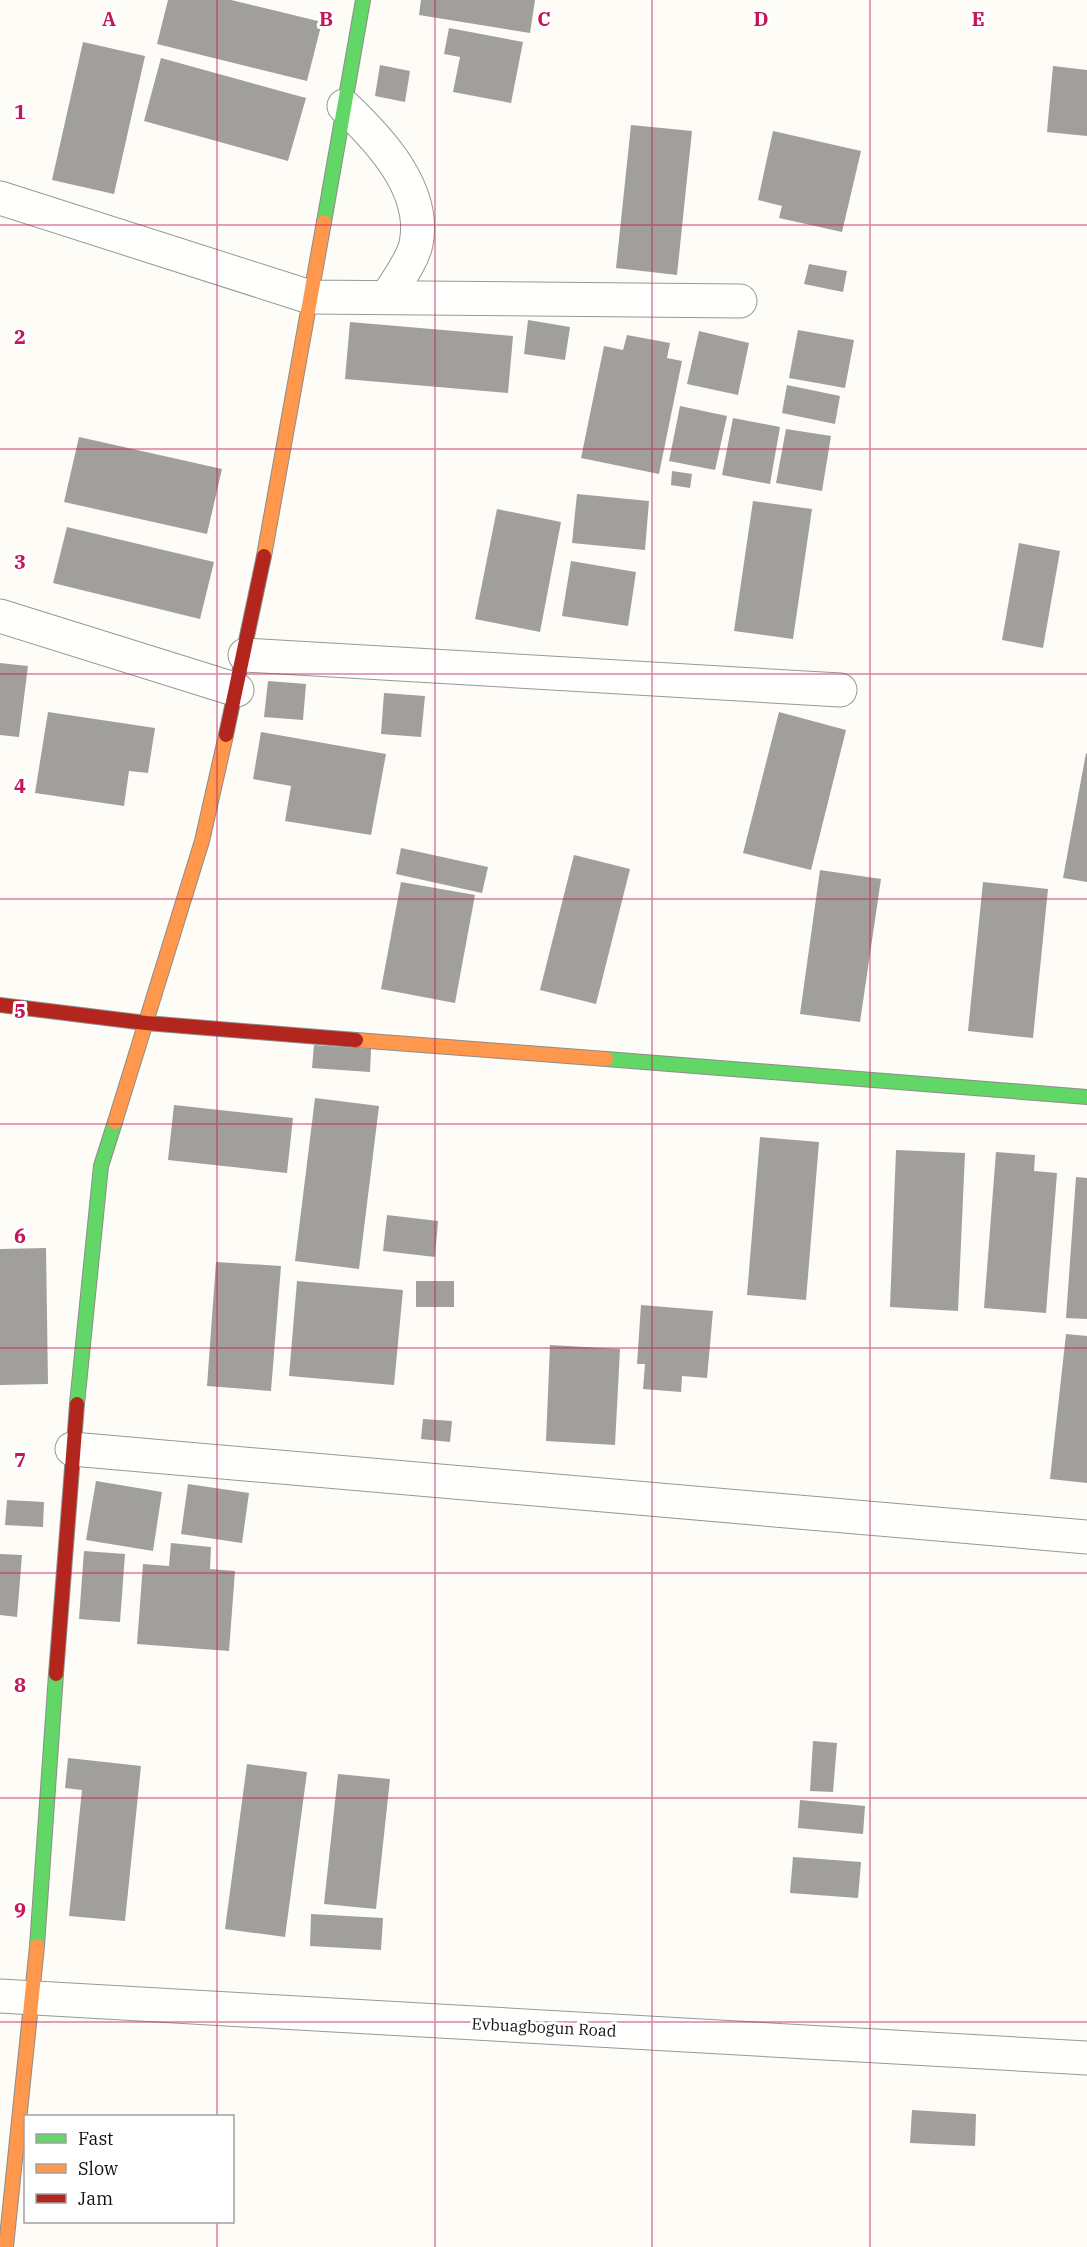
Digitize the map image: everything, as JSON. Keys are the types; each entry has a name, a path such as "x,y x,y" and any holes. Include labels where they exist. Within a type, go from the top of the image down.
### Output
{"street":[{"path":"6,2247 33,1998 72,1449 101,1166 202,841 245,655 363,0"},
{"path":"344,106 365,126 398,167 416,210 416,245 387,297"},
{"path":"0,198 310,297 740,302"},
{"path":"0,616 237,690"},
{"path":"245,655 840,690"},
{"path":"0,1005 146,1023 1087,1096"},
{"path":"72,1449 1087,1537"},
{"name":"Evbuagbogun Road","path":"0,1996 1087,2058"}],"building":[{"path":"168,0 231,0 322,22 307,81 157,44"},
{"path":"421,0 535,0 530,33 419,15"},
{"path":"449,28 523,42 511,103 453,92 460,57 444,54"},
{"path":"83,42 145,56 114,194 52,180"},
{"path":"161,58 306,98 288,161 144,121"},
{"path":"380,65 410,71 405,102 375,96"},
{"path":"1053,66 1087,70 1087,136 1047,132"},
{"path":"631,125 692,131 677,275 616,268"},
{"path":"773,131 861,151 842,232 779,218 782,206 758,200"},
{"path":"809,264 847,271 843,292 804,284"},
{"path":"528,320 570,327 565,360 524,354"},
{"path":"350,322 513,336 508,393 345,379"},
{"path":"798,330 854,340 845,388 789,378"},
{"path":"699,331 749,343 738,395 687,384"},
{"path":"627,335 670,343 667,358 682,361 659,474 581,458 604,346 623,350"},
{"path":"787,385 840,396 835,424 782,413"},
{"path":"680,406 727,416 715,470 669,461"},
{"path":"733,418 780,427 770,484 722,475"},
{"path":"786,429 831,436 822,491 776,483"},
{"path":"79,437 222,469 207,534 64,502"},
{"path":"672,471 692,474 690,488 671,485"},
{"path":"577,494 649,501 645,550 572,543"},
{"path":"753,501 812,509 793,639 734,631"},
{"path":"497,509 561,522 540,632 475,619"},
{"path":"67,527 214,562 200,619 53,583"},
{"path":"1019,543 1060,551 1043,648 1002,640"},
{"path":"571,561 636,572 628,626 562,616"},
{"path":"0,663 28,666 19,737 0,735"},
{"path":"268,681 306,684 303,720 264,717"},
{"path":"384,693 425,696 421,737 381,734"},
{"path":"48,712 155,728 148,773 129,771 124,806 35,793"},
{"path":"779,712 846,730 811,870 743,853"},
{"path":"261,732 386,754 371,835 285,821 291,786 253,779"},
{"path":"1087,754 1087,882 1063,878"},
{"path":"401,848 488,867 482,893 396,874"},
{"path":"574,855 630,869 596,1004 540,990"},
{"path":"820,870 881,879 860,1022 800,1014"},
{"path":"401,882 475,895 455,1003 381,989"},
{"path":"983,882 1048,889 1033,1038 968,1031"},
{"path":"314,1045 371,1049 370,1072 312,1068"},
{"path":"315,1098 379,1106 359,1269 295,1261"},
{"path":"174,1105 293,1118 287,1173 168,1160"},
{"path":"760,1137 819,1142 806,1300 747,1295"},
{"path":"896,1150 965,1153 958,1311 890,1307"},
{"path":"996,1152 1035,1155 1034,1171 1057,1173 1046,1313 984,1308"},
{"path":"1076,1177 1087,1178 1087,1319 1066,1318"},
{"path":"387,1215 438,1221 435,1257 383,1251"},
{"path":"46,1248 48,1384 0,1385 0,1249"},
{"path":"216,1262 281,1266 271,1391 207,1386"},
{"path":"297,1281 403,1290 394,1385 289,1376"},
{"path":"416,1281 454,1281 454,1307 416,1307"},
{"path":"641,1305 713,1311 707,1378 682,1376 681,1392 643,1389 645,1364 637,1364"},
{"path":"1066,1334 1087,1336 1087,1483 1050,1479"},
{"path":"550,1345 620,1349 615,1445 546,1441"},
{"path":"423,1419 452,1421 450,1442 421,1439"},
{"path":"96,1481 162,1492 153,1551 86,1540"},
{"path":"188,1484 249,1493 242,1543 181,1534"},
{"path":"7,1500 44,1502 43,1527 5,1525"},
{"path":"171,1543 211,1547 210,1569 235,1571 229,1651 137,1644 143,1564 169,1566"},
{"path":"84,1551 125,1554 120,1622 79,1619"},
{"path":"0,1554 22,1555 17,1617 0,1615"},
{"path":"813,1741 837,1743 833,1792 810,1791"},
{"path":"68,1758 141,1766 125,1921 69,1916 82,1790 65,1788"},
{"path":"247,1764 307,1772 285,1937 225,1929"},
{"path":"338,1774 390,1779 376,1909 324,1904"},
{"path":"800,1800 865,1806 863,1834 798,1828"},
{"path":"793,1857 861,1862 858,1898 790,1893"},
{"path":"311,1914 383,1918 381,1950 310,1946"},
{"path":"912,2110 976,2114 975,2146 910,2143"}],"traffic: fast":[{"path":"324,222 363,0"},
{"path":"606,1059 1087,1097"},
{"path":"77,1404 101,1166 115,1122"},
{"path":"37,1946 56,1674"}],"traffic: slow":[{"path":"264,556 324,222"},
{"path":"115,1122 202,841 226,735"},
{"path":"356,1040 606,1059"},
{"path":"6,2247 37,1946"}],"traffic: jam":[{"path":"226,735 264,556"},
{"path":"0,1005 146,1023 356,1040"},
{"path":"56,1674 77,1404"}]}
